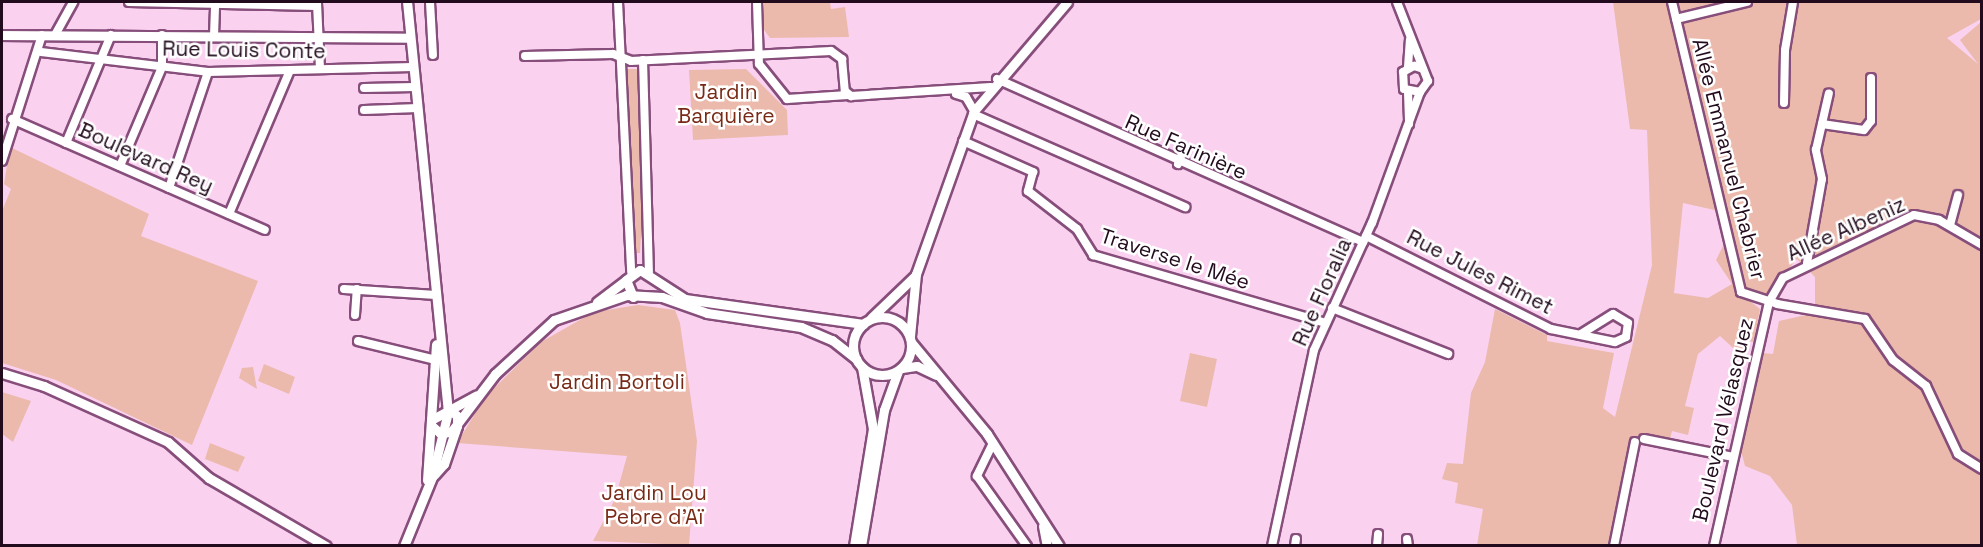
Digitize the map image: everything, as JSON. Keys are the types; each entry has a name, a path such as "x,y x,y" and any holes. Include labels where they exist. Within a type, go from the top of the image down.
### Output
{"street":[{"path":"55,35 71,2"},
{"path":"129,2 215,7 317,4 320,69"},
{"path":"404,546 432,477 446,433 448,407 438,336 407,2"},
{"path":"430,2 433,55"},
{"path":"618,2 629,277 635,298"},
{"path":"757,2 759,56 767,75 792,100 848,95 952,92 991,87"},
{"path":"861,546 884,410 911,339 916,274 963,141 974,113 991,87 1067,2"},
{"path":"1397,2 1408,24 1428,81 1420,92 1408,92 1400,80 1408,67 1408,24"},
{"name":"Allée Emmanuel Chabrier","path":"1672,2 1738,286 1747,296 1769,302 1865,319 1893,360 1926,386 1958,454 1982,469"},
{"path":"1676,19 1747,2"},
{"path":"1784,104 1785,50 1793,2"},
{"path":"214,36 215,7"},
{"path":"2,35 409,38"},
{"path":"2,161 12,119 40,52 42,35"},
{"path":"66,142 111,35"},
{"path":"120,166 161,69 162,36"},
{"name":"Rue Louis Conte","path":"40,52 161,69 208,72 413,68"},
{"path":"525,56 620,57 643,60 836,52 842,59 848,95"},
{"path":"643,60 651,276 646,298"},
{"path":"1408,67 1424,69"},
{"path":"229,214 290,70"},
{"path":"169,188 208,72"},
{"path":"1822,124 1864,130 1871,121 1871,78"},
{"name":"Rue Farinière","path":"997,79 1178,164 1365,239"},
{"path":"364,88 415,87"},
{"path":"952,92 966,97 974,113 1185,207"},
{"name":"Rue Floralia","path":"1408,92 1408,129"},
{"name":"Rue Floralia","path":"1272,546 1306,381 1325,322 1365,239 1420,92"},
{"path":"1807,263 1822,179 1816,150 1829,93"},
{"path":"364,110 418,108"},
{"name":"Boulevard Rey","path":"12,119 265,230"},
{"name":"Traverse le Mée","path":"963,141 1033,172 1028,190 1077,229 1093,255 1325,322"},
{"path":"1178,164 1183,151"},
{"path":"1950,225 1958,195"},
{"name":"Allée Albeniz","path":"1769,302 1783,278 1807,263 1907,217 1927,215 1950,225 1982,245"},
{"name":"Rue Jules Rimet","path":"1365,239 1544,326 1580,334 1622,340 1628,323 1613,314 1580,334"},
{"path":"854,546 873,429 853,340 866,322 916,274"},
{"path":"446,433 457,426 477,395 543,329 597,302 629,277 651,276 685,299 866,322 898,321 993,443 1059,546"},
{"path":"344,289 436,295"},
{"path":"355,315 357,289"},
{"path":"597,302 662,297 706,313 809,330 879,375 900,369 927,368 944,380"},
{"name":"Boulevard Vélasquez","path":"1714,546 1732,457 1769,302"},
{"path":"1332,308 1448,354"},
{"path":"427,487 432,359 438,336"},
{"path":"358,341 432,359"},
{"path":"2,373 44,386 168,442 209,478 326,546"},
{"path":"431,422 448,407 477,395"},
{"path":"432,477 444,464 457,426 458,416 448,407"},
{"path":"431,422 446,433"},
{"path":"1644,439 1732,457"},
{"path":"1614,546 1635,442"},
{"path":"993,443 977,476 1027,546"},
{"path":"1039,516 1047,546"},
{"path":"1377,546 1378,534"}],"green space":[{"path":"764,2 830,2 831,9 845,7 849,37 770,38 764,30"},
{"path":"1613,2 1669,2 1719,211 1683,203 1674,293 1708,298 1732,284 1716,260 1725,242 1737,291 1760,309 1754,342 1748,341 1743,357 1720,336 1698,354 1685,406 1694,408 1688,435 1672,431 1670,439 1643,434 1636,440 1611,545 1477,545 1483,509 1455,503 1458,483 1442,479 1447,463 1463,464 1471,393 1485,362 1495,309 1547,335 1547,341 1614,353 1603,408 1615,417 1652,265 1647,130 1630,129"},
{"path":"1678,2 1981,2 1981,19 1947,38 1978,64 1960,40 1981,22 1981,545 1797,545 1792,505 1770,476 1745,466 1740,447 1763,353 1773,354 1779,321 1815,313 1815,277 1797,259 1763,299 1742,284"},
{"path":"623,69 639,69 643,202 640,253 635,253"},
{"name":"Jardin Barquière","path":"746,69 787,110 788,135 693,140 689,70"},
{"path":"10,147 149,214 141,236 258,281 192,445 56,380 2,363 2,211 11,189 4,184"},
{"name":"Jardin Bortoli","path":"638,305 675,310 680,323 697,441 689,545 593,541 615,499 627,456 457,443 486,396 541,342 594,312"},
{"path":"1190,353 1217,359 1207,407 1180,401"},
{"path":"264,364 295,377 289,394 258,381"},
{"path":"253,367 257,389 239,378 242,368"},
{"path":"2,392 31,401 13,442 2,434"},
{"path":"210,443 245,457 238,472 205,459"}],"park label":[{"name":"Jardin Lou Pebre d'Aï","path":"654,505"}]}
